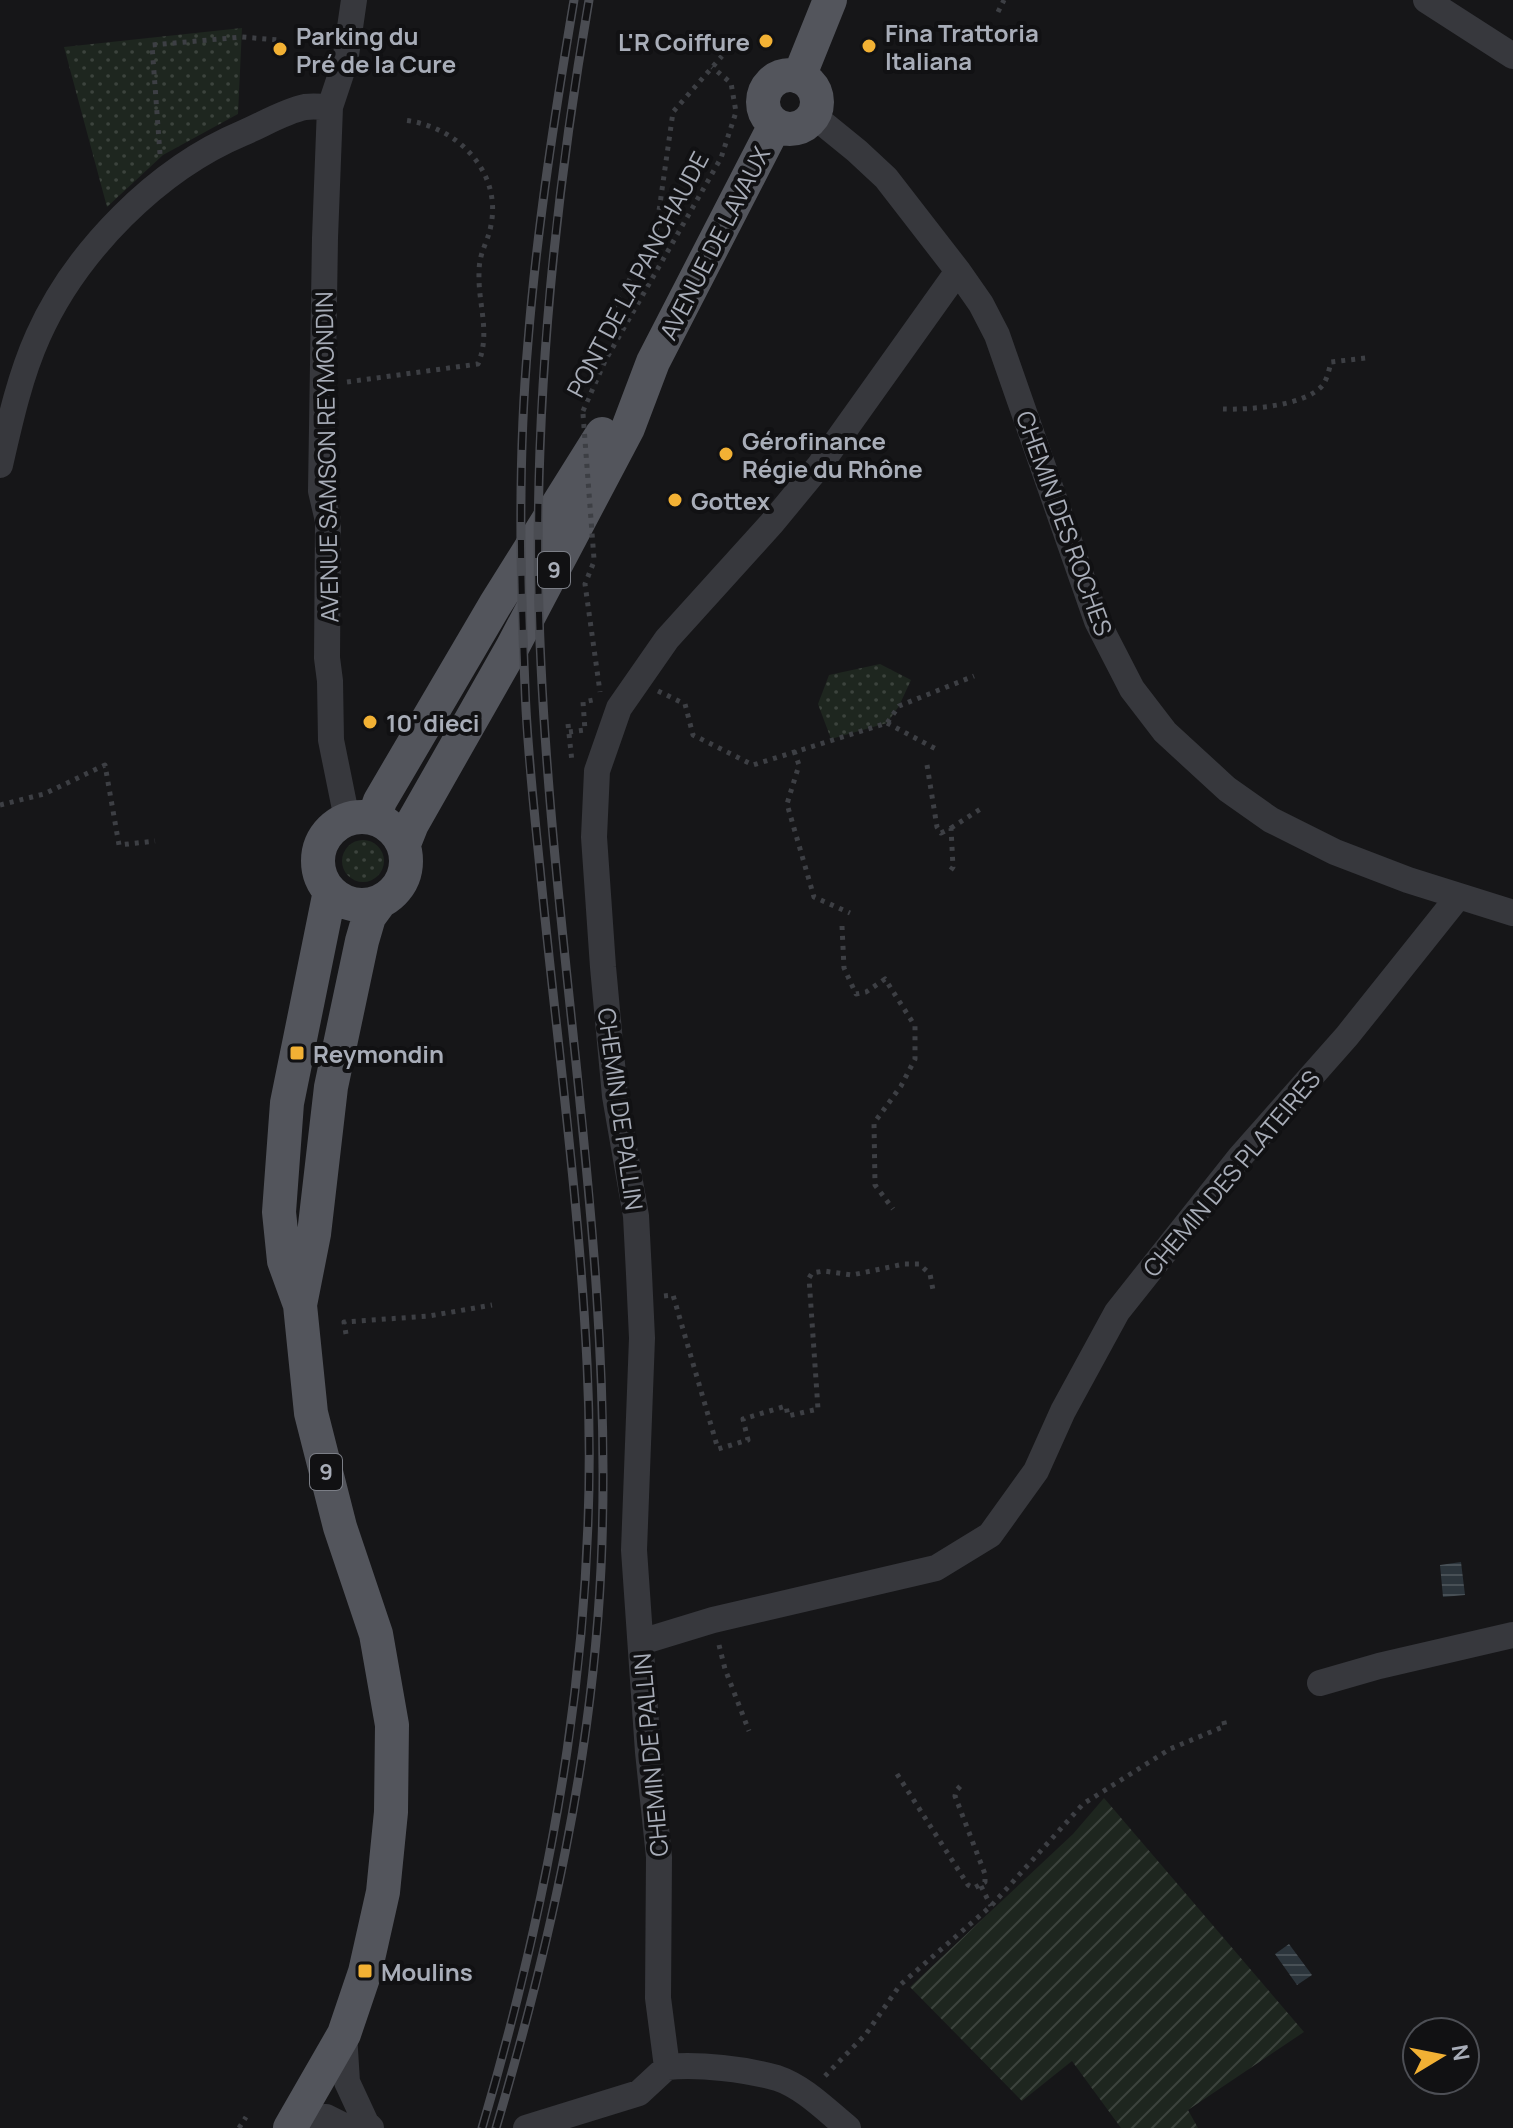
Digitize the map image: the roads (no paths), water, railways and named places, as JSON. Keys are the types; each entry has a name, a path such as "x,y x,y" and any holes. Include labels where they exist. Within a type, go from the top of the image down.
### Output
{"main road":[{"path":"814,116 817,99 814,90 799,77 830,0"},
{"name":"AVENUE DE LAVAUX","path":"799,77 775,79 765,94 765,111 775,125 784,128 801,127 814,116"},
{"name":"AVENUE DE LAVAUX","path":"404,844 412,824 512,648 628,428 653,362 775,125"},
{"name":"AVENUE DE LAVAUX","path":"360,818 380,801 495,605 621,403 653,362"},
{"path":"360,818 387,823 404,844 406,871 401,884 392,895 380,902 367,906 340,900 322,879 318,865 319,850 335,826 360,818"},
{"name":"9","path":"295,2126 344,2034 365,1972 383,1892 391,1812 392,1725 376,1634 340,1527 311,1413 300,1305 284,1261 279,1212 283,1134 330,891"},
{"name":"9","path":"300,1305 314,1234 331,1087 362,941 369,917 380,902"}],"street":[{"name":"AVENUE SAMSON REYMONDIN","path":"354,0 345,62 330,107 321,491 328,521 327,658 331,740 360,818"},
{"path":"1429,1 1513,56"},
{"path":"0,465 12,412 38,335 76,271 105,234 137,203 221,142 304,107 330,107"},
{"name":"CHEMIN DES ROCHES","path":"814,116 886,178 981,304 997,335 1097,621 1132,689 1165,732 1227,789 1271,820 1335,852 1458,897 1513,913"},
{"name":"CHEMIN DE PALLIN","path":"667,2067 658,1998 659,1857 648,1752 634,1550 646,1285 615,1096 594,837 597,771 610,703 819,466 958,271"},
{"name":"CHEMIN DES PLATEIRES","path":"641,1642 713,1620 936,1568 990,1535 1036,1471 1063,1411 1117,1312 1240,1157 1347,1036 1458,897"},
{"path":"1320,1683 1513,1635"},
{"path":"344,2034 347,2082 371,2128"},
{"path":"526,2128 639,2093 667,2067 686,2065 778,2079 807,2095 848,2128"},
{"path":"295,2126 326,2117 348,2128"}],"railway":[{"path":"482,2128 531,1940 551,1845 579,1654 586,1558 589,1461 583,1301 529,755 521,557 525,385 536,256 574,0"},
{"path":"496,2128 534,1990 565,1851 588,1710 601,1568 603,1455 600,1342 582,1116 548,778 538,581 541,414 554,248 589,0"}],"place":[{"name":"L'R Coiffure","path":"766,41"},
{"name":"Fina Trattoria Italiana","path":"869,46"},
{"name":"Parking du Pré de la Cure","path":"280,49"},
{"name":"Gérofinance Régie du Rhône","path":"726,454"},
{"name":"Gottex","path":"675,500"},
{"name":"10' dieci","path":"370,722"},
{"name":"Reymondin","path":"297,1053"},
{"name":"Moulins","path":"365,1971"}]}
